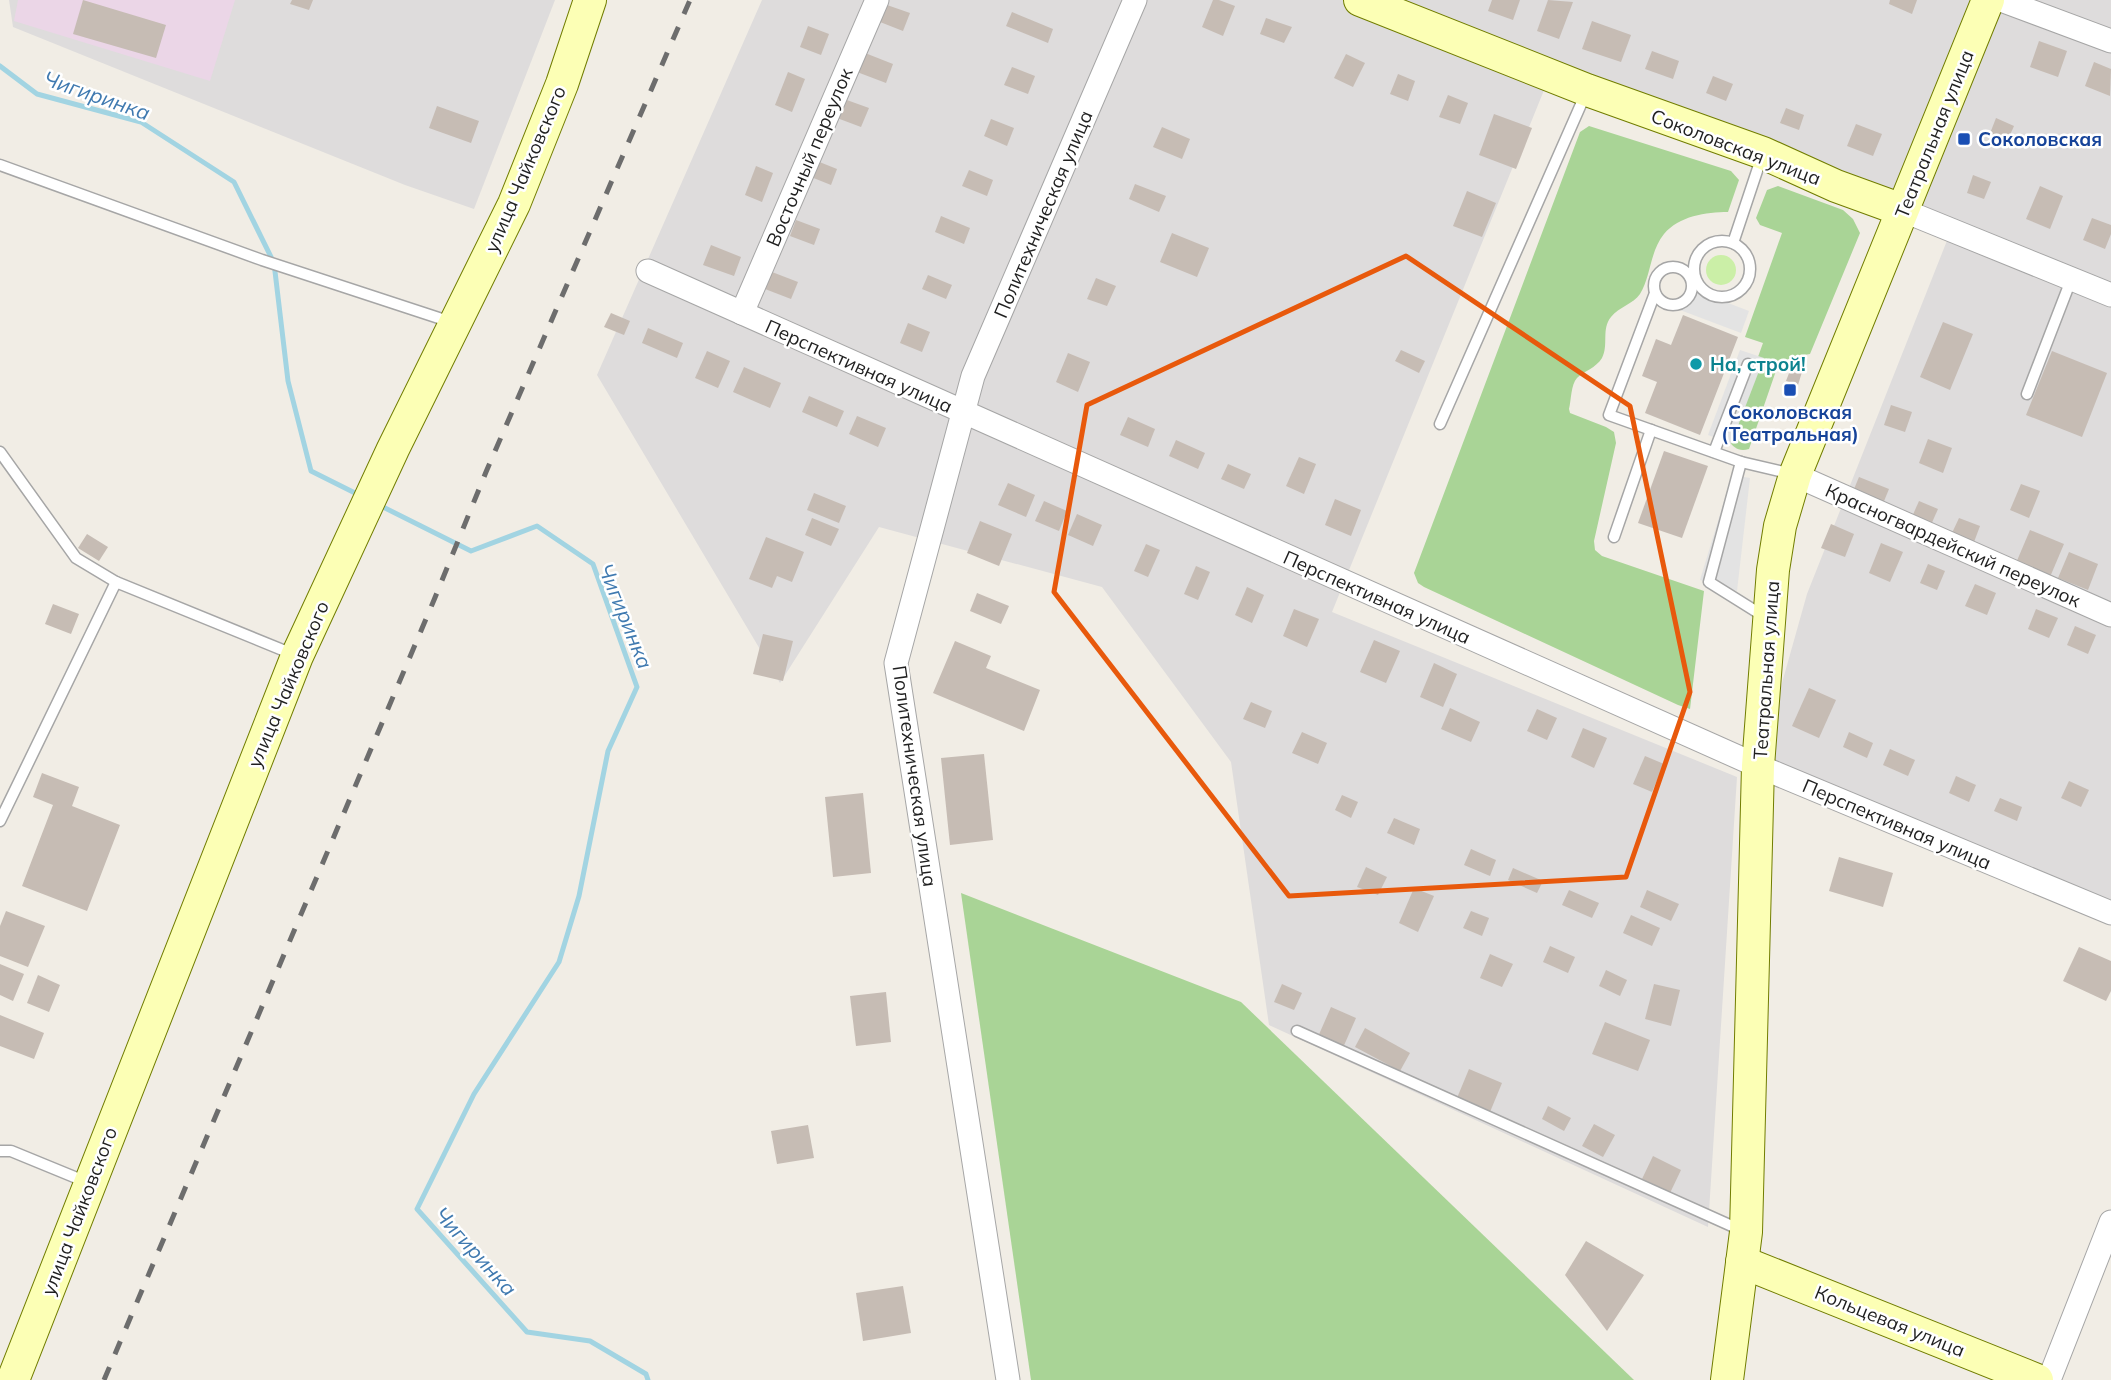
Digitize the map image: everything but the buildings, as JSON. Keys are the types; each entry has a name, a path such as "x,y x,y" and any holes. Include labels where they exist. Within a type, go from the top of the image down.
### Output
{"street":[{"name":"улица Чайковского","path":"13,1380 297,656 393,449 514,204 562,84 590,0"},
{"name":"Восточный переулок","path":"742,313 877,0"},
{"name":"Политехническая улица","path":"1008,1380 896,663 973,376 1135,0"},
{"name":"Соколовская улица","path":"1360,0 1587,90 1763,153 1836,186 2111,295"},
{"name":"Театральная улица","path":"1727,1380 1744,1247 1758,765 1773,570 1780,526 1795,475 1988,0"},
{"path":"2001,0 2111,41"},
{"name":"Перспективная улица","path":"648,271 1758,765 2111,913"},
{"name":"Красногвардейский переулок","path":"1795,475 2111,615"},
{"path":"2049,1380 2111,1222"},
{"name":"Кольцевая улица","path":"1744,1247 2037,1380"}],"lane":[{"path":"1440,424 1587,90"},
{"path":"1733,243 1763,153"},
{"path":"0,166 262,260 454,323"},
{"path":"1711,243 1733,243 1747,255 1751,269 1744,287 1732,295 1714,295 1702,289 1696,277 1696,259 1700,251 1711,243"},
{"path":"1673,267 1696,259"},
{"path":"1655,293 1663,303 1675,305 1687,300 1693,289 1690,276 1680,268 1673,267 1667,267 1657,275 1654,281 1655,293 1609,415 1741,463 1795,475"},
{"path":"2027,394 2071,280"},
{"path":"1714,453 1748,364"},
{"path":"1614,537 1651,430"},
{"path":"0,452 76,558 116,582 297,656"},
{"path":"1741,463 1709,582 1770,620"},
{"path":"0,821 116,582"},
{"path":"1297,1031 1744,1247"},
{"path":"0,1151 11,1151 89,1183"}],"highlighted area":[{"path":"1406,256 1630,406 1690,692 1626,877 1289,896 1054,592 1087,405"}],"shaded area":[{"path":"9,0 555,0 474,209 405,185 13,27"},
{"path":"18,0 235,0 210,81 14,21"},
{"path":"762,0 2111,0 2111,917 1759,765 1807,594 1952,228 1553,68 1332,612 1737,777 1708,1227 1269,1025 1231,762 1102,587 879,527 780,683 597,375"},
{"path":"1689,288 1749,311 1741,333 1680,310"},
{"path":"1740,350 1764,358 1731,444 1708,435"},
{"path":"1732,475 1750,478 1737,591 1700,580"}],"green space":[{"path":"1589,126 1731,171 1739,180 1728,212 1693,216 1677,223 1664,234 1656,248 1640,294 1608,322 1602,358 1575,381 1569,409 1570,413 1614,432 1616,443 1594,541 1595,550 1602,556 1704,591 1690,709 1424,587 1418,583 1414,573 1580,132"},
{"path":"1778,186 1843,210 1853,219 1860,233 1810,354 1792,357 1778,365 1749,449 1740,450 1728,440 1763,343 1745,337 1782,233 1760,225 1756,218 1767,190"},
{"path":"1721,255 1732,259 1736,270 1732,281 1721,285 1710,281 1706,270 1710,259"},
{"path":"961,893 1241,1002 1634,1380 1031,1380"}],"waterway":[{"name":"Чигиринка","path":"0,66 37,94 141,122 234,182 274,263 288,381 311,471 359,495"},
{"name":"Чигиринка","path":"377,504 471,551 537,526 593,564 637,687 608,751 579,896 559,962 474,1094 417,1209 527,1332 590,1341 646,1374 648,1380"}],"railway":[{"path":"104,1380 486,472 690,0"}],"place":[{"name":"Соколовская","path":"1964,139"},
{"name":"На, строй!","path":"1696,364"},
{"name":"Соколовская (Театральная)","path":"1790,390"}]}
